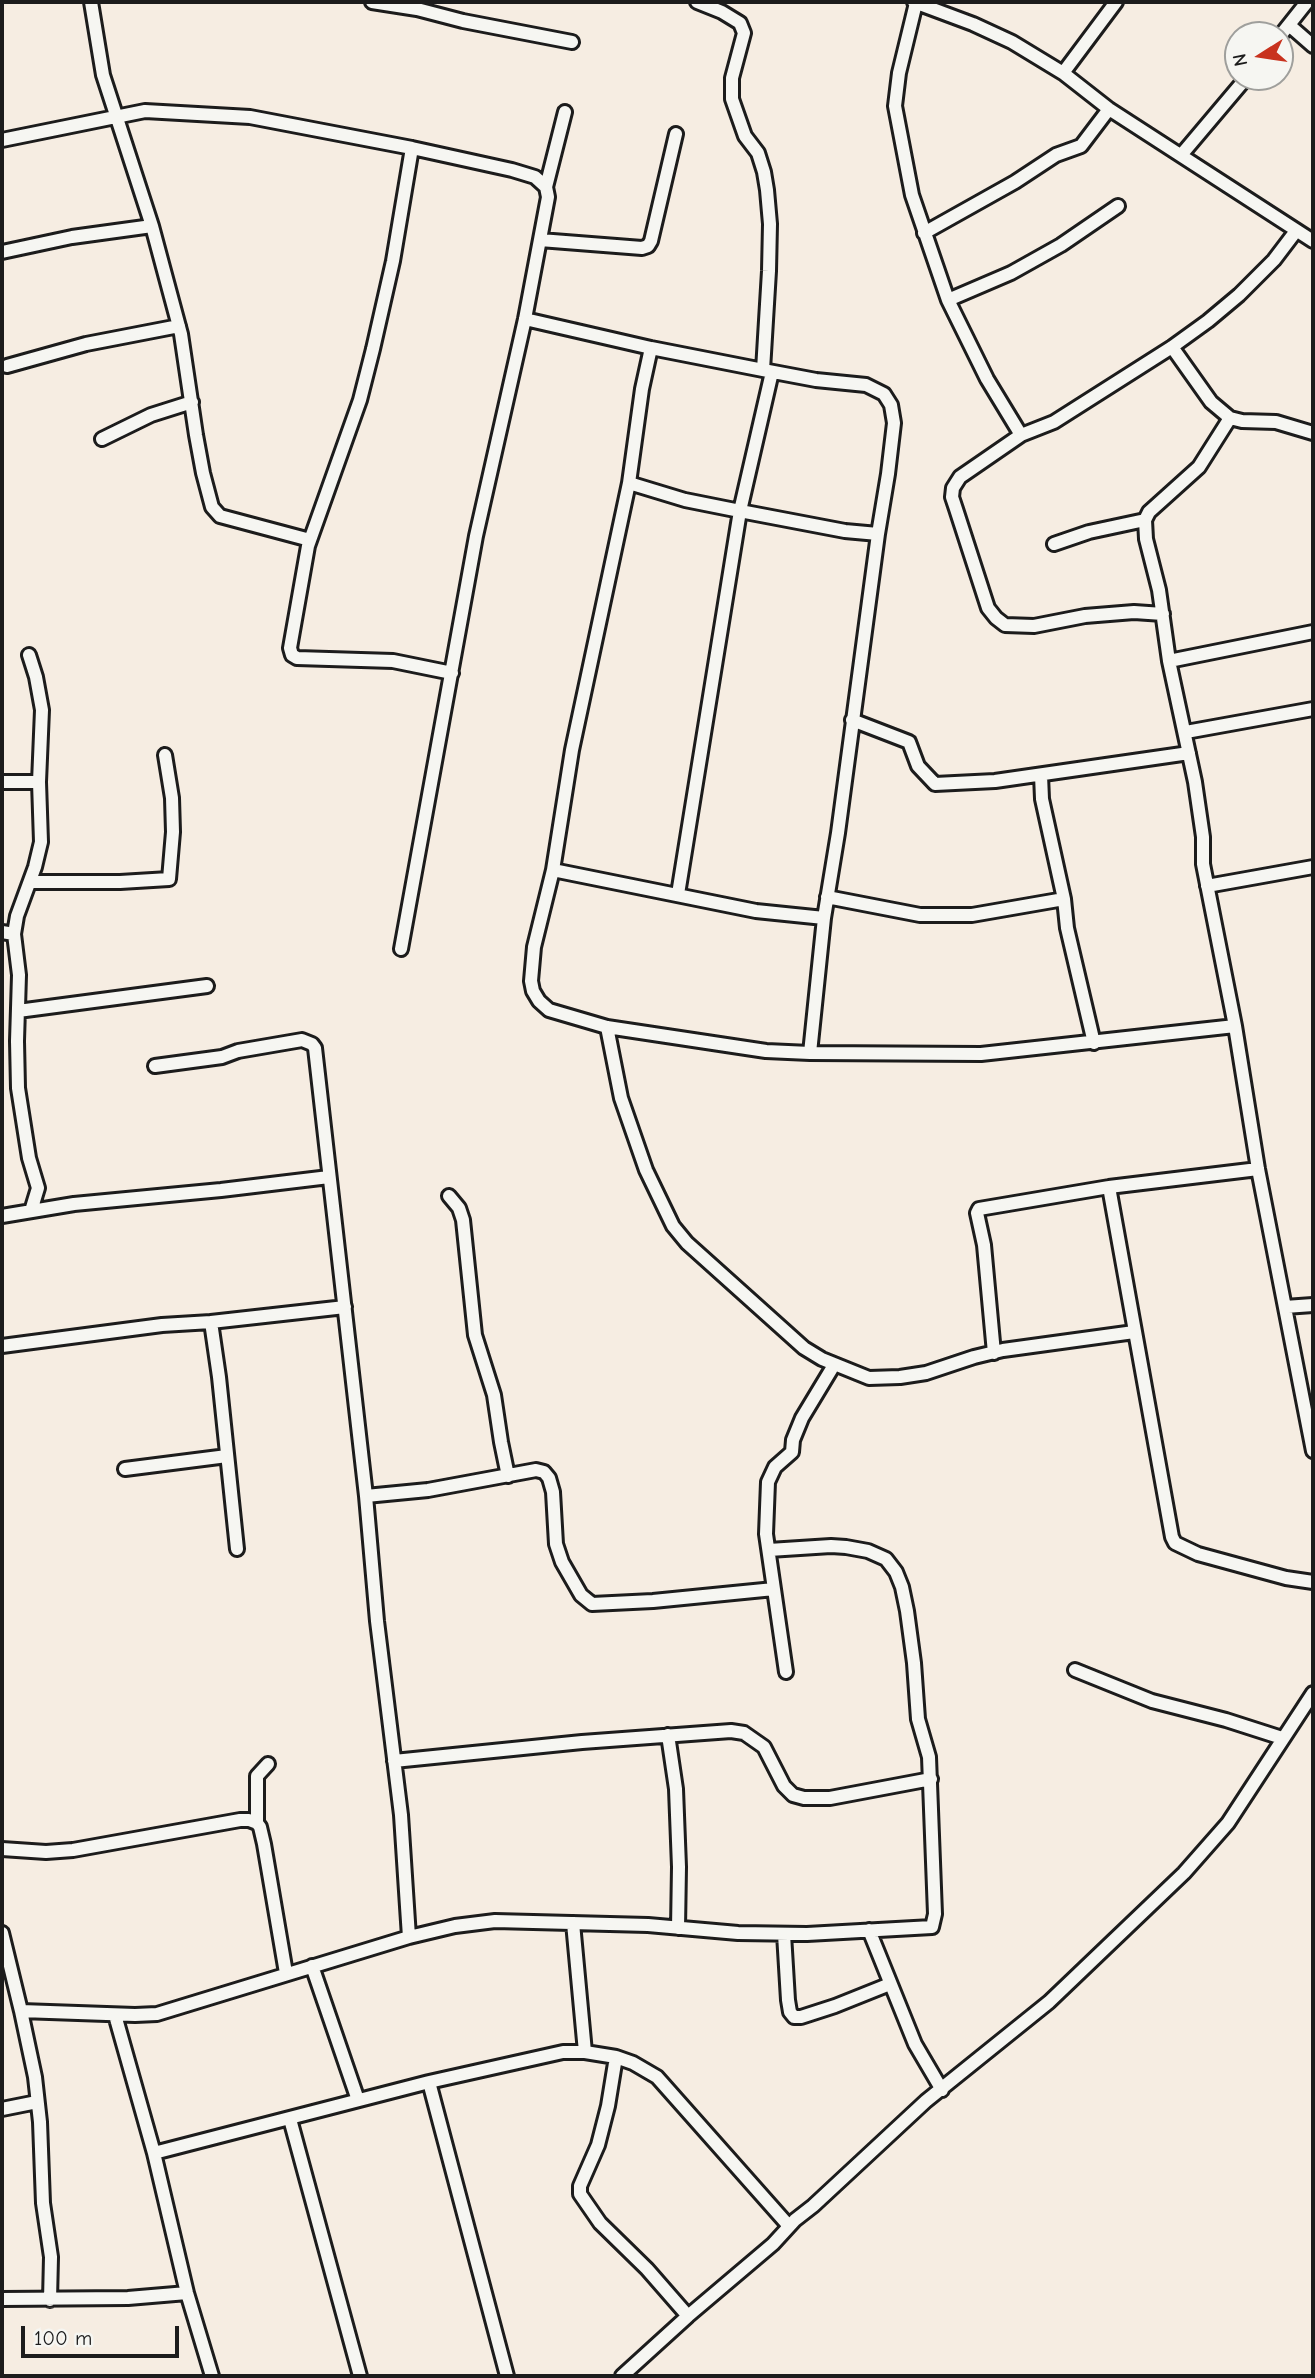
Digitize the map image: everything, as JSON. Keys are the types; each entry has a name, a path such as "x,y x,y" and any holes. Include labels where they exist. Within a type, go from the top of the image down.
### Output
{"street":[{"path":"91,2 103,75 152,226 179,326 203,473 215,513 310,540"},
{"path":"372,2 572,42"},
{"path":"678,894 740,511 767,371 770,224 767,190 758,153 745,136 732,99 732,78 744,33 740,23 697,2"},
{"path":"1021,435 987,379 948,300 912,195 895,106 899,73 915,2 1012,42 1063,73 1109,109 1313,241"},
{"path":"1063,73 1116,2"},
{"path":"1292,21 1307,2"},
{"path":"1294,29 1313,46"},
{"path":"1182,154 1235,91"},
{"path":"924,233 1015,182 1056,155 1082,146 1109,109"},
{"path":"2,140 145,111 250,117 512,170 536,177 546,187"},
{"path":"401,949 477,536 525,319 548,197 546,187 565,112"},
{"path":"540,240 642,248 648,246 676,134"},
{"path":"412,148 393,261 360,400 310,540 290,648 292,655 298,658 393,661 452,673"},
{"path":"948,300 1021,267 1061,245 1118,206"},
{"path":"2,252 72,237 152,226"},
{"path":"1163,614 1134,612 1085,616 1034,626 1005,625 988,608 952,498 953,488 960,477 1021,435 1054,422 1172,347 1240,295 1274,260 1296,231"},
{"path":"525,319 767,371 866,385 884,394 891,405 894,423 892,443 824,918 810,1053"},
{"path":"7,366 86,344 179,326"},
{"path":"1172,347 1211,402 1230,418 1276,422 1313,433"},
{"path":"651,348 642,389 629,483 572,750 553,870 534,947 531,981 533,992 539,1001 549,1010 607,1027 766,1051 810,1053 981,1054 1235,1026"},
{"path":"103,439 151,415 192,402"},
{"path":"1230,418 1199,467 1149,512 1145,520 1146,539 1163,614 1169,662 1186,732 1199,805 1207,886 1235,1026 1258,1168 1313,1448"},
{"path":"629,483 685,500 845,531 877,534"},
{"path":"1054,544 1089,532 1145,520"},
{"path":"1169,662 1313,632"},
{"path":"29,655 42,710 39,782 41,842 30,882 8,933 19,975 18,1088 29,1158 38,1188 52,1206"},
{"path":"1186,732 1313,709"},
{"path":"852,719 909,742 918,766 935,784 1041,775 1189,753"},
{"path":"30,882 169,879 173,810 165,755"},
{"path":"1041,775 1042,799 1064,899 1067,928 1094,1043"},
{"path":"2,782 39,782"},
{"path":"1207,886 1313,867"},
{"path":"553,870 756,911 824,918"},
{"path":"827,897 920,915 972,915 1064,899"},
{"path":"18,1011 207,986"},
{"path":"607,1027 621,1098 646,1170 673,1226 687,1243 803,1348 834,1365 869,1378 900,1377 926,1373 994,1353 1134,1332"},
{"path":"155,1066 302,1041 312,1044 317,1058 405,1858 409,1937"},
{"path":"994,1353 984,1245 977,1213 979,1209 1109,1187 1258,1168"},
{"path":"2,1216 52,1206 329,1177"},
{"path":"1109,1187 1167,1514 1175,1543 1198,1554 1286,1578 1313,1582"},
{"path":"31,1211 38,1188"},
{"path":"449,1196 459,1208 463,1220 475,1335 494,1395 508,1476"},
{"path":"1285,1307 1313,1305"},
{"path":"2,1346 162,1325 345,1307"},
{"path":"211,1322 237,1549"},
{"path":"786,1672 766,1534 768,1482 771,1474 792,1452 793,1440 802,1418 834,1365"},
{"path":"125,1469 227,1456"},
{"path":"366,1496 428,1490 536,1471 544,1472 553,1492 555,1544 570,1578 581,1595 592,1604 774,1589"},
{"path":"21,2011 157,2014 409,1937 455,1926 495,1922 573,1923 784,1934 929,1929 934,1924 929,1757 918,1720 907,1611 896,1572 886,1559 868,1551 846,1547 769,1550"},
{"path":"1075,1670 1152,1701 1282,1738"},
{"path":"622,2376 773,2244 789,2226 926,2101 1049,2002 1184,1872 1228,1823 1313,1693"},
{"path":"394,1762 714,1731 744,1733 764,1747 788,1791 804,1798 830,1798 931,1779"},
{"path":"668,1735 676,1789 678,1928"},
{"path":"257,1824 257,1776 268,1764"},
{"path":"2,1849 47,1852 73,1850 249,1820 260,1827 286,1973"},
{"path":"573,1923 585,2052"},
{"path":"869,1930 915,2043 942,2090"},
{"path":"2,1933 35,2077 43,2203 51,2257 50,2300"},
{"path":"784,1934 788,2000 794,2017 835,2007 890,1984"},
{"path":"312,1966 358,2100"},
{"path":"115,2015 154,2153 187,2293 212,2376"},
{"path":"154,2153 429,2082 563,2052 585,2052 616,2057 657,2077 789,2226"},
{"path":"616,2057 598,2145 580,2186 580,2194 600,2222 647,2269 688,2316"},
{"path":"429,2082 506,2376"},
{"path":"2,2109 37,2102"},
{"path":"290,2119 360,2376"},
{"path":"2,2299 50,2300 187,2293"}]}
